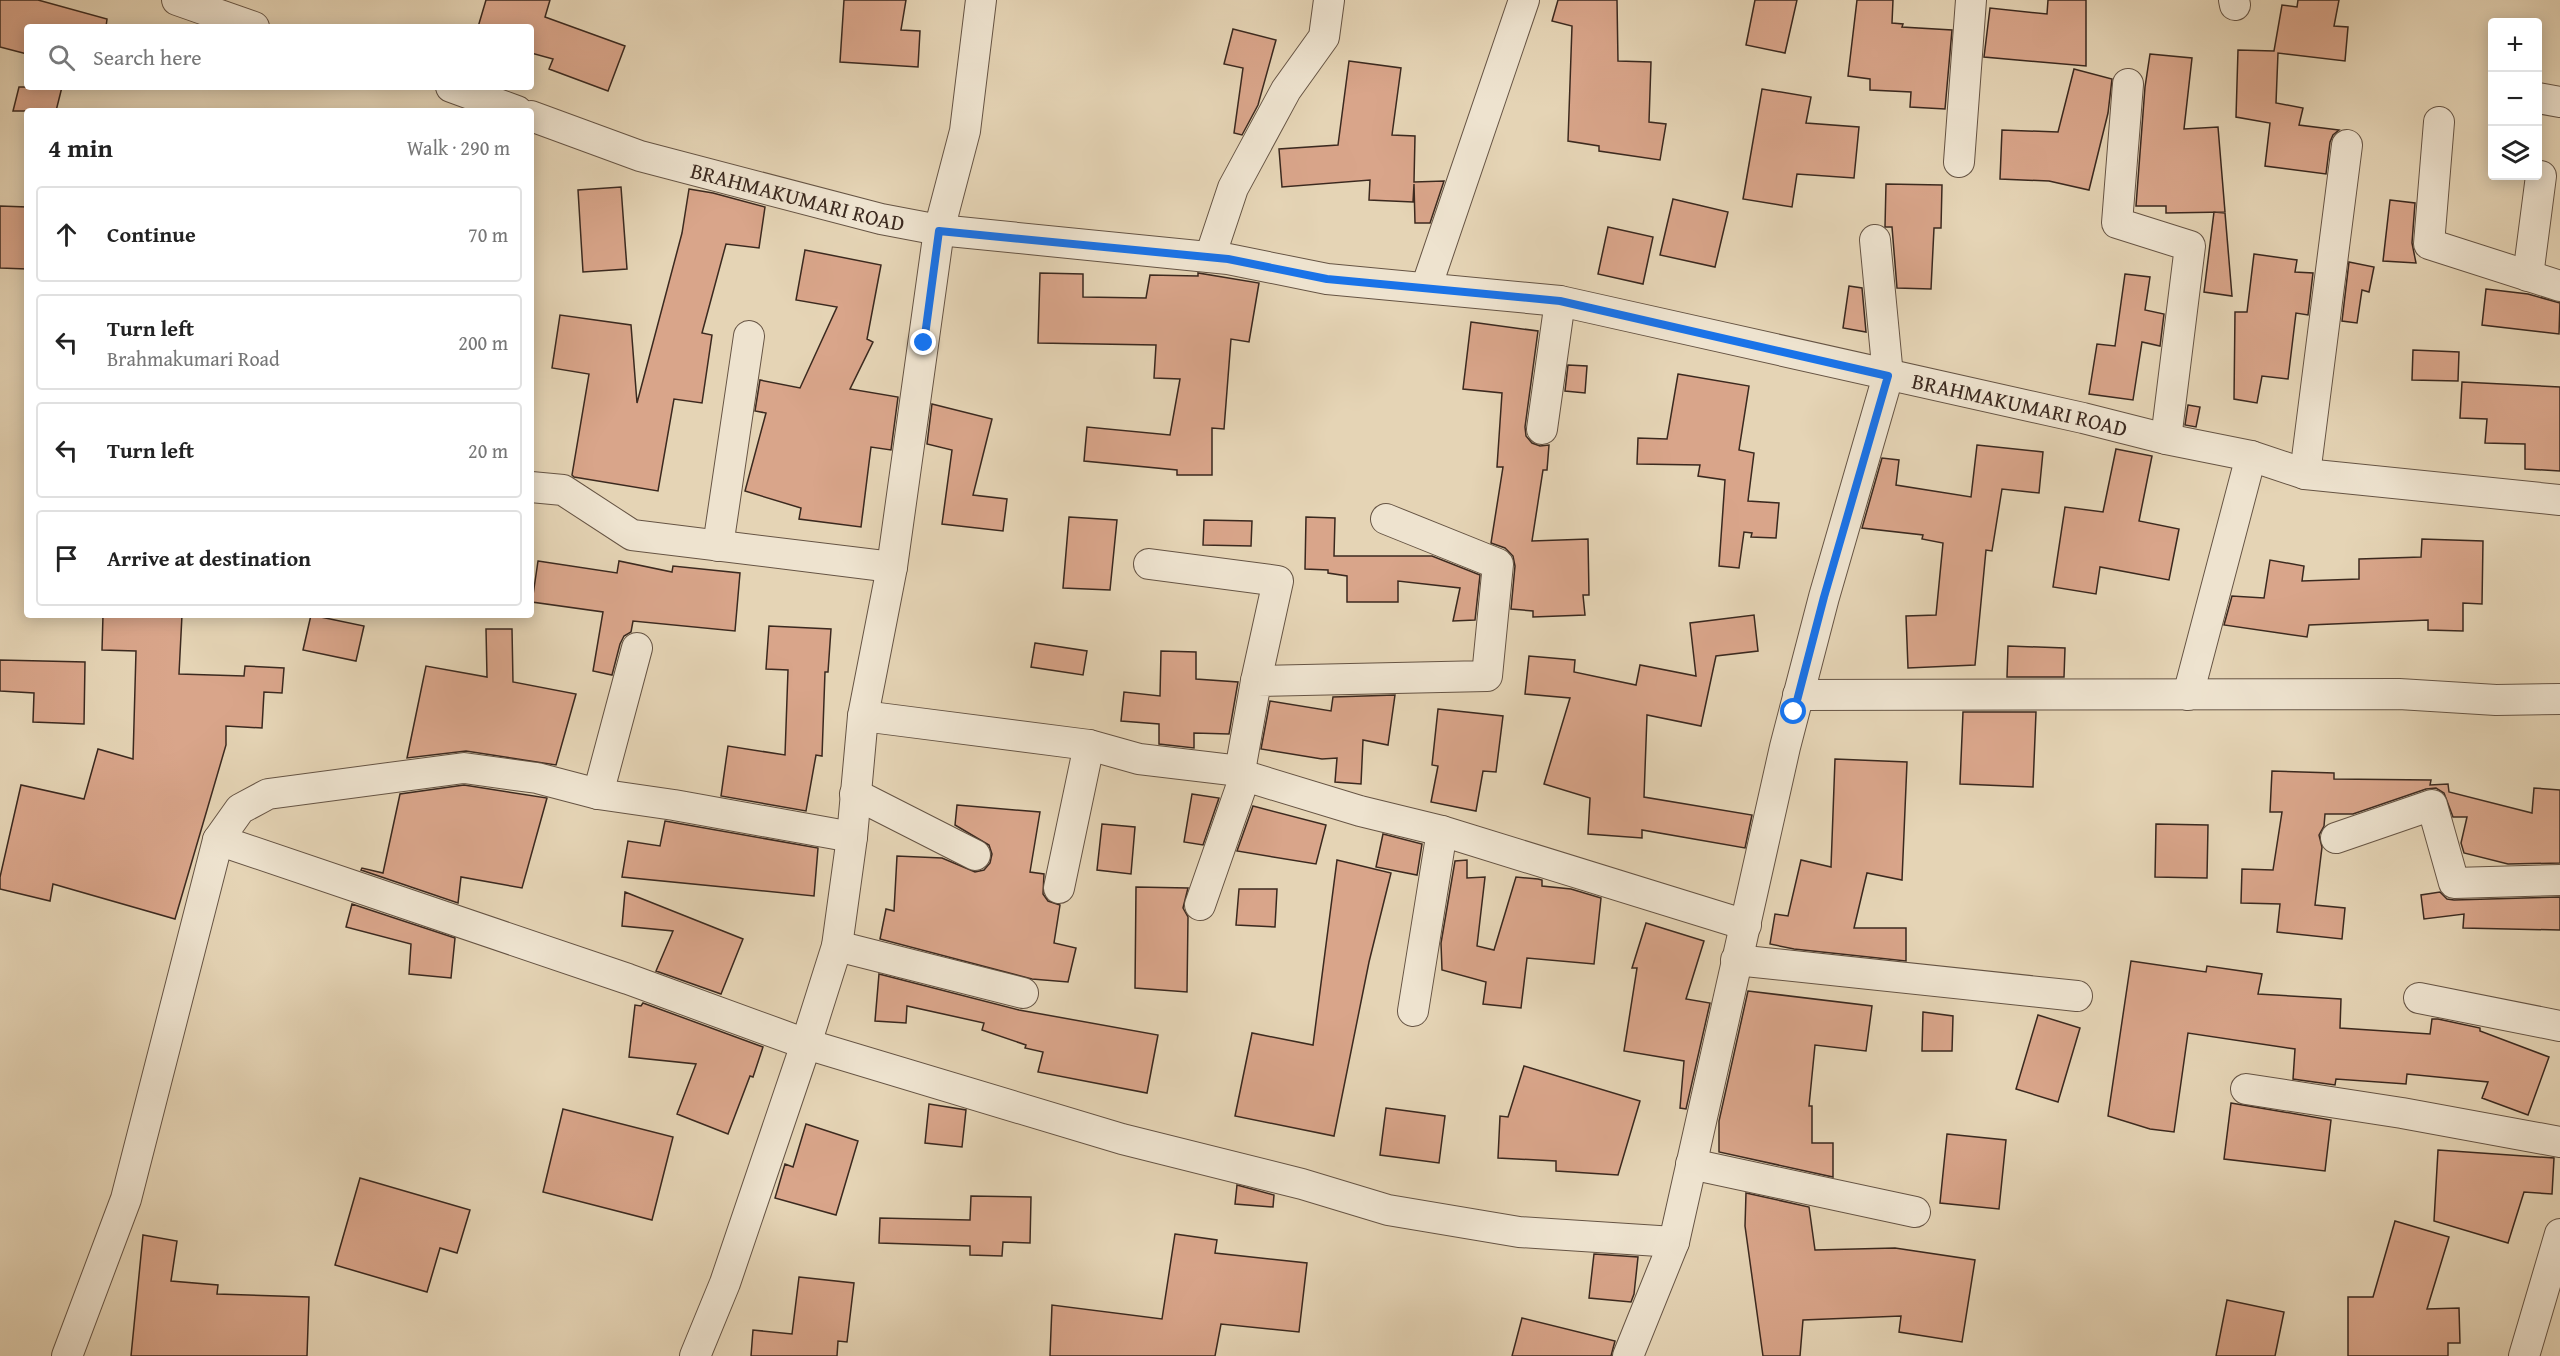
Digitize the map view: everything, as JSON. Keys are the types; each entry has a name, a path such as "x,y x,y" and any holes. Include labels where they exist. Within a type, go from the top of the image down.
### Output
{"street":[{"path":"177,0 245,24"},
{"path":"695,1356 725,1283 837,946 852,837 863,716 892,567 939,231 965,131 981,0"},
{"path":"1210,257 1233,188 1286,90 1324,37 1329,0"},
{"path":"1426,288 1508,54 1524,0"},
{"path":"1959,162 1971,0"},
{"path":"2128,84 2116,223 2190,246 2166,439"},
{"path":"459,90 509,108"},
{"path":"2542,99 2560,102"},
{"name":"BRAHMAKUMARI ROAD","path":"534,117 663,162 776,194 939,231 1210,257 1327,279 1560,301 2083,418 2166,439 2251,456 2306,474 2560,500"},
{"path":"2439,122 2429,244 2560,286"},
{"path":"2306,474 2347,145"},
{"path":"2528,276 2540,180"},
{"path":"1628,1356 1674,1242 1736,960 1798,695 1888,376 1875,240"},
{"path":"1542,429 1560,301"},
{"path":"718,546 749,336"},
{"path":"2188,695 2251,456"},
{"path":"534,487 564,490 632,535 892,567"},
{"path":"1256,681 1486,676 1498,564 1386,519"},
{"path":"1149,564 1278,581 1256,681 1242,774 1200,905"},
{"path":"598,794 637,648"},
{"path":"1798,695 2399,693 2496,700 2560,699"},
{"path":"863,716 1089,745 1139,759 1242,774 1360,811 1442,831 1746,924"},
{"path":"1059,888 1089,745"},
{"path":"67,1356 126,1199 218,840 240,809 268,794 464,768 537,778 598,794 674,805 852,837"},
{"path":"855,794 975,855"},
{"path":"2336,838 2432,805 2454,883 2560,879"},
{"path":"1413,1011 1442,831"},
{"path":"218,840 628,979 806,1044 1122,1139 1302,1184 1388,1210 1519,1232 1674,1242"},
{"path":"837,946 1023,993"},
{"path":"1736,960 2077,996"},
{"path":"2419,998 2560,1026"},
{"path":"2246,1089 2402,1113 2560,1142"},
{"path":"1691,1164 1915,1212"},
{"path":"2524,1356 2560,1234"}],"building":[{"path":"0,0 38,0 107,19 106,24 24,24 24,53 0,47"},
{"path":"486,0 550,0 545,17 625,46 608,91 549,69 553,59 534,54 534,24 479,24"},
{"path":"844,0 906,0 901,30 920,31 918,67 840,62"},
{"path":"1558,0 1617,0 1618,61 1651,62 1649,122 1666,124 1660,160 1599,151 1599,146 1568,141 1572,26 1552,21"},
{"path":"1755,0 1797,0 1785,53 1746,45"},
{"path":"1857,0 1893,0 1892,23 1903,24 1902,27 1952,30 1945,109 1910,107 1911,92 1870,90 1870,79 1848,76"},
{"path":"2048,0 2086,0 2086,66 1984,57 1990,8 2047,14"},
{"path":"2298,0 2339,0 2334,26 2348,27 2345,61 2278,53 2276,103 2303,108 2299,125 2339,130 2330,142 2326,174 2265,166 2270,123 2236,117 2238,50 2274,51 2282,5 2297,7"},
{"path":"1233,29 1276,40 1258,105 1242,135 1234,133 1243,68 1224,64"},
{"path":"2150,54 2192,58 2184,129 2218,127 2225,212 2166,213 2166,206 2136,206 2145,87"},
{"path":"1349,61 1401,68 1392,135 1415,136 1414,182 1444,181 1430,223 1415,223 1414,184 1413,202 1369,200 1370,180 1282,187 1279,149 1338,145"},
{"path":"2074,69 2112,79 2108,113 2089,190 2049,181 2000,179 2002,130 2058,132"},
{"path":"19,87 24,87 24,90 61,90 57,108 24,108 24,111 13,111"},
{"path":"1762,89 1811,97 1806,123 1859,127 1854,178 1797,174 1792,207 1743,199"},
{"path":"1886,184 1942,185 1941,228 1934,228 1931,289 1897,288 1892,227 1885,227"},
{"path":"621,187 627,269 583,272 578,190"},
{"path":"689,189 765,207 759,248 726,244 702,333 712,335 702,403 674,399 658,491 574,477 572,475 589,374 552,368 560,315 631,325 637,403 682,233"},
{"path":"1673,199 1728,212 1715,267 1660,255"},
{"path":"2390,200 2415,203 2412,243 2416,263 2383,261"},
{"path":"0,206 24,207 24,269 0,268"},
{"path":"2214,212 2225,213 2232,296 2204,292"},
{"path":"1608,227 1653,237 1643,284 1598,274"},
{"path":"805,250 881,265 867,339 873,342 850,389 898,397 891,450 871,447 861,527 799,519 801,508 745,491 766,413 755,411 760,380 800,388 837,307 796,300"},
{"path":"2254,254 2297,260 2295,272 2313,273 2308,315 2296,313 2288,379 2262,376 2257,403 2234,399 2235,312 2247,312"},
{"path":"2349,262 2374,267 2369,292 2362,290 2357,323 2342,321"},
{"path":"1040,273 1083,274 1083,297 1146,298 1150,275 1198,276 1198,273 1259,283 1249,342 1231,339 1224,429 1212,428 1212,475 1177,475 1177,470 1084,461 1087,427 1170,435 1180,379 1154,378 1156,345 1038,343"},
{"path":"2125,274 2150,277 2145,310 2164,314 2160,346 2142,342 2133,400 2089,394 2097,344 2115,346"},
{"path":"1849,286 1862,288 1866,332 1843,328"},
{"path":"2486,289 2528,294 2560,303 2559,334 2482,325"},
{"path":"1471,322 1538,331 1525,427 1526,436 1532,443 1540,446 1549,445 1547,470 1543,470 1532,541 1588,539 1589,595 1583,595 1585,615 1533,617 1533,611 1511,609 1515,566 1513,556 1505,548 1491,543 1503,467 1497,467 1502,393 1463,389"},
{"path":"2413,350 2459,352 2458,381 2412,380"},
{"path":"1568,365 1587,366 1585,393 1565,391"},
{"path":"1678,374 1749,386 1739,450 1754,453 1748,501 1779,503 1776,538 1751,537 1752,533 1744,532 1739,568 1719,566 1725,480 1698,476 1700,465 1637,464 1638,438 1667,439"},
{"path":"2462,382 2560,387 2560,471 2525,469 2525,444 2485,443 2487,419 2460,418"},
{"path":"932,404 992,419 973,495 1007,499 1003,531 942,524 952,450 927,444"},
{"path":"2188,405 2200,407 2196,427 2185,425"},
{"path":"1977,445 2043,452 2039,493 2002,489 1992,551 1986,550 1975,665 1908,668 1906,616 1936,615 1943,543 1922,539 1923,535 1862,528 1882,458 1899,460 1896,485 1971,497"},
{"path":"2116,449 2152,456 2139,521 2179,529 2169,580 2100,567 2096,594 2053,587 2065,507 2103,512"},
{"path":"1069,517 1117,520 1110,590 1063,588"},
{"path":"1306,517 1335,518 1334,556 1432,556 1480,575 1475,620 1453,621 1460,588 1398,581 1398,602 1347,602 1347,576 1328,573 1328,570 1305,569"},
{"path":"1204,520 1252,521 1251,546 1203,545"},
{"path":"2422,539 2483,541 2482,604 2463,603 2463,631 2428,630 2428,620 2309,625 2307,637 2224,625 2232,596 2264,598 2270,560 2304,566 2302,581 2359,579 2359,559 2421,557"},
{"path":"538,561 617,573 619,561 672,572 673,566 740,573 735,631 633,621 631,632 624,636 620,644 612,675 593,671 603,612 534,602"},
{"path":"1754,615 1758,651 1716,656 1701,726 1647,715 1644,797 1752,815 1745,848 1642,830 1642,838 1588,834 1590,798 1544,784 1570,698 1525,694 1529,656 1575,660 1574,672 1636,685 1640,665 1696,676 1690,623"},
{"path":"103,618 182,618 179,674 244,676 245,666 284,668 282,693 264,692 262,728 226,726 226,745 175,919 53,884 50,901 0,889 0,877 21,785 84,799 98,749 133,759 136,651 102,650"},
{"path":"310,618 325,618 364,626 356,661 303,650"},
{"path":"769,626 831,629 828,672 825,672 822,756 816,755 806,811 721,796 728,746 785,755 788,670 766,669"},
{"path":"486,629 512,629 513,682 576,694 556,765 466,751 407,758 426,666 487,677"},
{"path":"1035,643 1087,651 1083,675 1031,667"},
{"path":"2008,646 2065,648 2064,677 2007,677"},
{"path":"1161,651 1196,652 1196,679 1238,682 1229,734 1194,733 1194,748 1159,744 1159,724 1121,721 1124,692 1160,696"},
{"path":"0,660 85,662 84,724 33,722 34,693 0,691"},
{"path":"1395,695 1388,745 1363,740 1361,784 1335,782 1337,758 1322,759 1261,749 1270,701 1331,711 1333,697"},
{"path":"1438,709 1503,716 1496,772 1483,771 1476,811 1431,802 1438,766 1432,765"},
{"path":"1963,712 2036,712 2033,787 1960,784"},
{"path":"1835,759 1907,762 1902,880 1867,873 1854,928 1906,928 1906,961 1794,949 1770,944 1775,914 1788,916 1801,860 1831,867"},
{"path":"2272,771 2334,773 2334,779 2431,780 2430,785 2448,784 2449,792 2532,813 2534,788 2560,790 2560,863 2508,864 2464,853 2461,843 2467,817 2453,817 2444,793 2436,788 2426,789 2353,814 2325,814 2324,826 2319,835 2322,847 2315,905 2345,908 2342,939 2277,932 2280,904 2241,903 2242,869 2273,870 2282,812 2270,812"},
{"path":"464,785 547,798 522,888 461,877 458,903 361,870 362,868 383,873 400,794"},
{"path":"1192,794 1219,798 1203,845 1184,842"},
{"path":"957,805 1040,812 1030,872 1044,874 1043,894 1048,901 1060,905 1054,943 1076,948 1068,982 1032,979 880,939 886,909 894,911 897,856 942,858 975,872 984,870 990,863 992,854 989,845 955,825"},
{"path":"1253,806 1326,825 1316,864 1237,851"},
{"path":"665,821 818,848 814,896 622,877 628,841 660,846"},
{"path":"1102,824 1135,827 1131,874 1097,870"},
{"path":"2156,824 2208,825 2207,878 2155,877"},
{"path":"1383,834 1422,844 1417,875 1376,867"},
{"path":"1337,860 1391,873 1369,962 1334,1136 1235,1116 1252,1033 1313,1045"},
{"path":"1467,860 1467,878 1485,877 1477,946 1494,950 1516,877 1538,879 1542,880 1542,886 1571,889 1601,898 1594,964 1527,958 1521,1008 1483,1004 1486,982 1442,970 1441,943 1455,861"},
{"path":"1136,887 1188,888 1183,908 1188,917 1187,992 1135,988"},
{"path":"1239,889 1277,889 1275,927 1236,925"},
{"path":"625,892 743,939 721,994 656,971 673,931 622,926"},
{"path":"2440,892 2447,899 2454,900 2560,897 2560,930 2463,928 2464,914 2424,919 2421,895"},
{"path":"352,904 455,938 451,978 409,974 411,944 346,927"},
{"path":"1646,923 1704,941 1686,999 1710,1003 1686,1109 1680,1108 1684,1061 1624,1051 1637,968 1632,968"},
{"path":"2131,961 2206,972 2207,966 2262,974 2258,994 2341,999 2340,1028 2430,1034 2432,1019 2438,1019 2480,1028 2480,1031 2549,1057 2528,1115 2482,1098 2488,1082 2407,1074 2406,1084 2336,1079 2335,1085 2293,1079 2295,1049 2188,1033 2174,1132 2150,1129 2108,1116"},
{"path":"879,974 1019,1010 1158,1035 1147,1093 1038,1072 1043,1052 1025,1048 1026,1045 982,1030 984,1023 907,1006 906,1023 875,1021"},
{"path":"1748,991 1872,1006 1866,1051 1815,1045 1809,1106 1812,1106 1812,1143 1833,1143 1833,1177 1719,1152 1719,1121"},
{"path":"643,1003 763,1047 753,1077 750,1076 728,1134 677,1114 696,1064 629,1057 635,1005 641,1006"},
{"path":"1923,1012 1953,1016 1952,1051 1922,1051"},
{"path":"2038,1015 2080,1028 2058,1102 2016,1089"},
{"path":"1524,1066 1640,1101 1618,1175 1556,1171 1556,1161 1498,1158 1500,1116 1508,1117"},
{"path":"2231,1103 2331,1120 2325,1171 2224,1159"},
{"path":"929,1104 966,1110 962,1147 925,1143"},
{"path":"1386,1108 1445,1116 1439,1163 1380,1155"},
{"path":"563,1109 673,1137 652,1220 543,1192"},
{"path":"806,1124 858,1141 836,1215 775,1198 785,1164 793,1167"},
{"path":"1947,1134 2006,1140 1999,1209 1940,1203"},
{"path":"2438,1150 2554,1158 2552,1194 2524,1192 2508,1243 2434,1221"},
{"path":"360,1178 470,1210 457,1253 440,1248 427,1292 335,1265"},
{"path":"1237,1185 1274,1195 1273,1207 1235,1204"},
{"path":"1746,1193 1809,1207 1815,1250 1895,1248 1975,1260 1962,1342 1899,1332 1901,1316 1803,1320 1800,1356 1763,1356 1745,1226"},
{"path":"971,1196 1031,1197 1030,1243 1003,1242 1002,1256 970,1255 970,1246 879,1243 880,1218 970,1220"},
{"path":"2395,1221 2449,1237 2427,1309 2459,1308 2460,1343 2448,1343 2448,1356 2348,1356 2348,1297 2373,1297"},
{"path":"1175,1234 1217,1240 1215,1253 1307,1263 1299,1332 1221,1324 1215,1356 1050,1356 1052,1305 1162,1319"},
{"path":"143,1235 177,1241 171,1281 218,1285 217,1294 309,1297 307,1356 131,1356"},
{"path":"1594,1254 1638,1257 1631,1302 1589,1298"},
{"path":"799,1277 854,1283 847,1342 838,1341 837,1356 751,1356 753,1330 792,1334"},
{"path":"2227,1300 2284,1312 2275,1356 2216,1356"},
{"path":"1522,1318 1615,1341 1611,1356 1512,1356"}],"route":[{"path":"924,343 939,231 1228,259 1327,279 1560,301 1888,376 1824,597 1794,712"}]}
